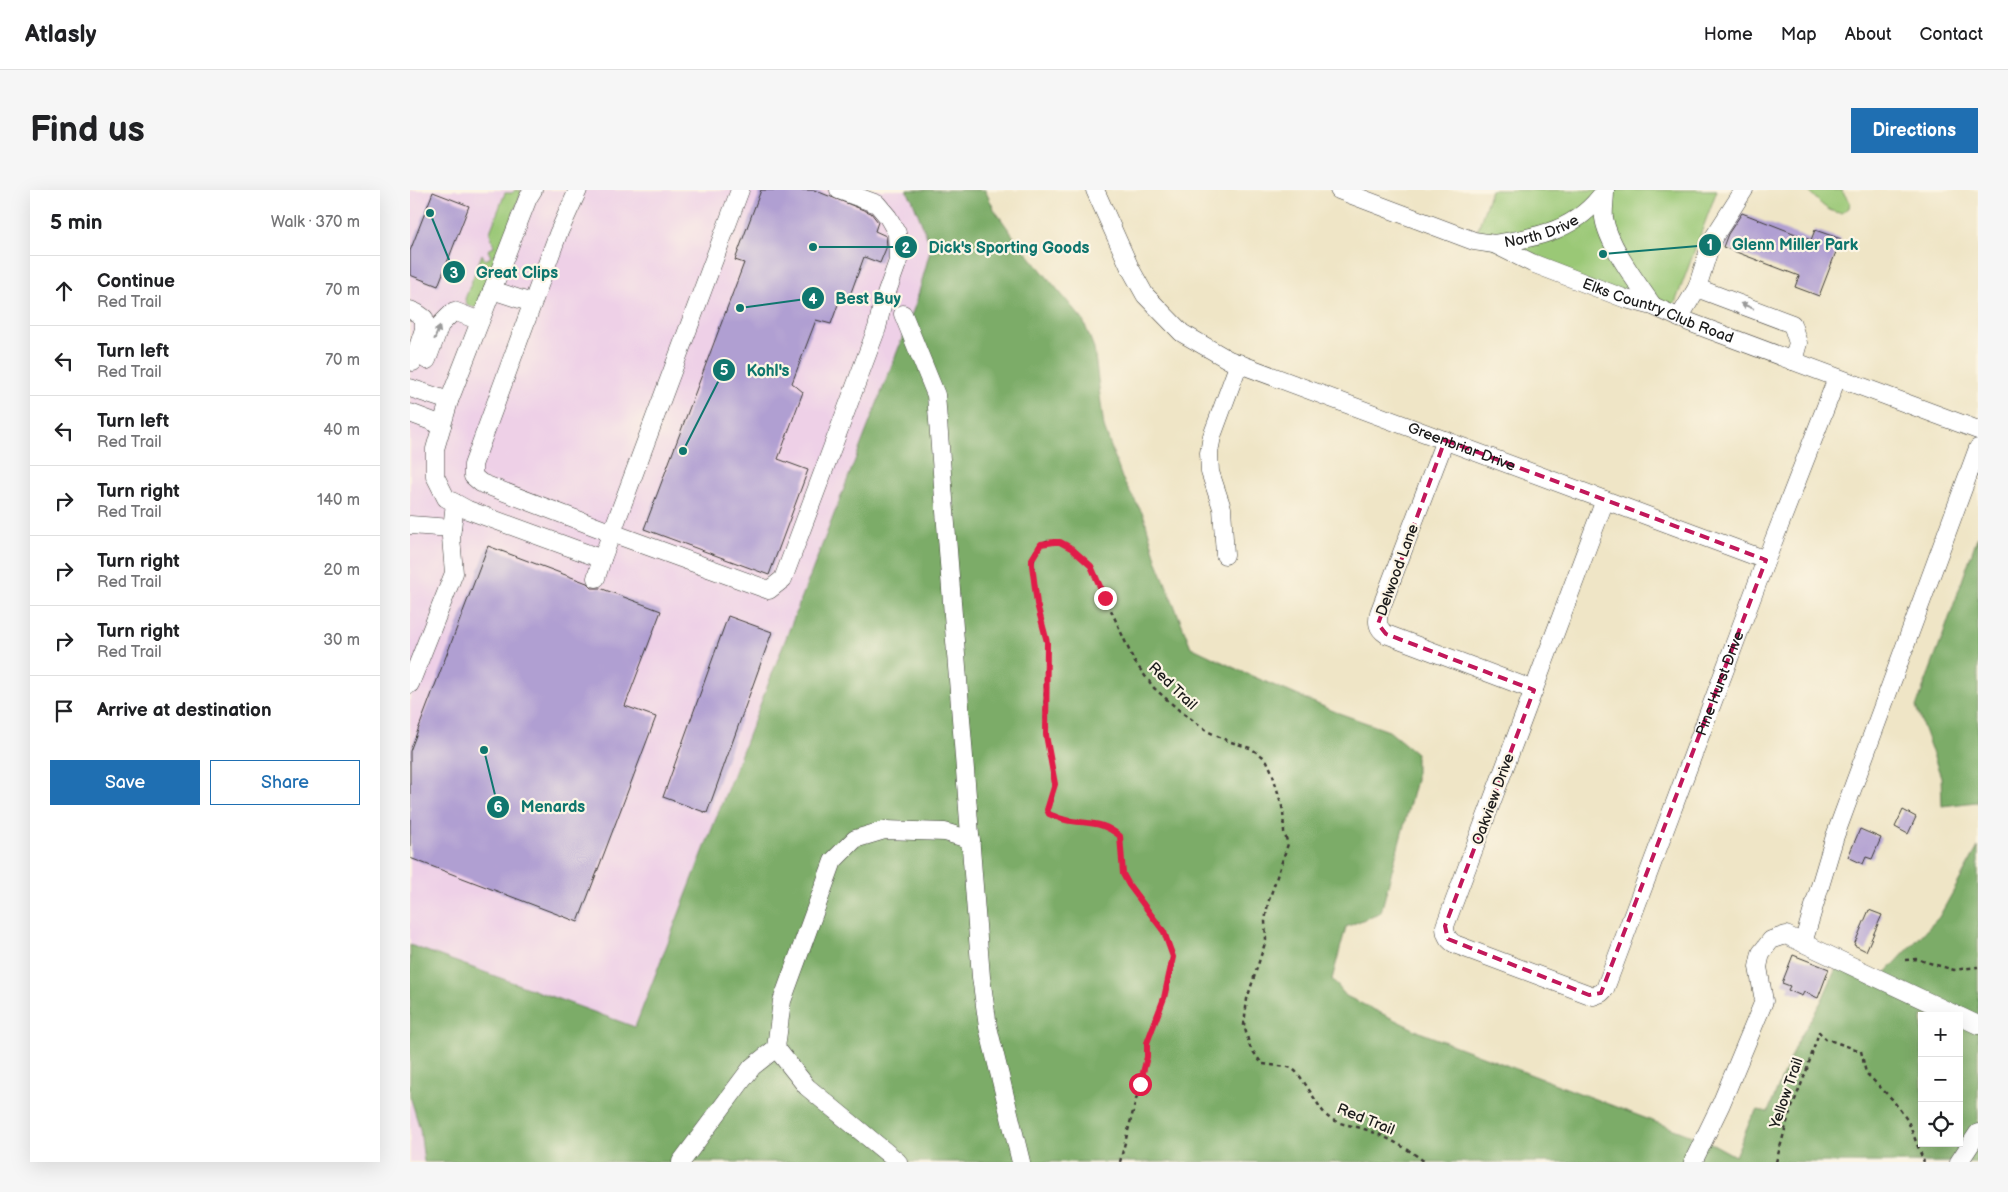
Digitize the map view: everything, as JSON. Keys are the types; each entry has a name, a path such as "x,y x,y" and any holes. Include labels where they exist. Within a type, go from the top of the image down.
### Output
{"street":[{"path":"533,190 528,198 449,402 435,448 435,476 446,498 468,510 602,559"},
{"path":"578,190 562,224 532,303 473,465 473,476 481,483 769,590 782,579 877,328 882,306 898,261 897,233 888,217 877,204 839,190"},
{"path":"596,578 740,190"},
{"name":"Greenbriar Drive","path":"1095,190 1130,268 1145,295 1166,318 1199,344 1239,363 1766,560"},
{"name":"Elks Country Club Road","path":"1339,190 1474,241 1494,244 1532,263 1626,299 1653,306 1678,318 1978,430"},
{"path":"1605,190 1604,217 1609,234 1636,282 1653,306"},
{"name":"North Drive","path":"1494,244 1529,238 1564,227 1585,214 1605,190"},
{"path":"1678,318 1697,288 1712,240 1744,190"},
{"path":"1697,288 1792,324 1798,343 1793,361"},
{"path":"492,290 532,303"},
{"path":"410,310 424,318 420,361 440,324 454,311 480,321"},
{"path":"903,314 936,395 981,977 988,1027 1021,1162"},
{"path":"1225,556 1222,508 1210,472 1209,453 1212,436 1239,363"},
{"name":"Pine Hurst Drive","path":"1605,989 1766,560 1837,378"},
{"path":"410,388 449,402"},
{"path":"410,413 442,425"},
{"name":"Delwood Lane","path":"1445,440 1379,613 1379,627 1386,634 1534,690"},
{"path":"1803,943 1835,836 1978,448"},
{"name":"Oakview Drive","path":"1605,500 1445,926 1445,932 1451,942 1457,945 1589,995 1601,993 1605,989"},
{"path":"410,684 454,573 451,537 455,503"},
{"path":"410,524 452,528"},
{"path":"681,1162 752,1067 776,1048 782,1001 833,861 855,839 885,830 945,832 971,840"},
{"path":"1693,1162 1764,1001 1758,967 1761,953 1772,940 1786,935 1950,1012"},
{"path":"1963,1018 1978,1025"},
{"path":"776,1048 807,1087 898,1162"},
{"path":"1959,1162 1978,1133"}],"path":[{"name":"Red Trail","path":"1120,1162 1147,1057 1147,1043 1164,998 1173,957 1164,932 1123,874 1120,836 1104,825 1093,822 1064,820 1049,814 1047,810 1055,784 1046,735 1047,642 1037,604 1032,565 1036,551 1041,544 1048,542 1060,542 1071,548 1091,566 1134,661 1154,688 1180,711 1209,732 1250,748 1262,756 1267,761 1272,772 1283,810 1284,832 1288,844 1268,903 1264,950 1246,998 1244,1025 1250,1047 1262,1064 1276,1065 1282,1068 1289,1067 1297,1071 1328,1117 1389,1139 1425,1162"},
{"path":"1905,960 1916,959 1954,970 1978,967"},
{"name":"Yellow Trail","path":"1776,1162 1789,1115 1819,1032 1826,1039 1861,1051 1866,1073 1892,1099 1908,1121 1924,1162"}],"highlighted area":[{"path":"1445,440 1766,560 1601,993 1589,995 1448,939 1445,926 1534,690 1386,634 1378,624"}],"shaded area":[{"path":"410,190 906,190 912,199 931,247 916,303 635,1027 410,945"},
{"path":"410,1096 420,1129 424,1162 410,1162"}],"green space":[{"path":"515,190 522,191 478,308 471,307 466,303 465,299 482,254 485,260 491,257 488,250 494,247 490,232 505,193 512,193"},
{"path":"906,190 985,190 994,209 1016,240 1083,320 1094,348 1104,427 1122,478 1144,516 1157,562 1191,647 1245,673 1336,712 1389,731 1416,753 1416,780 1381,912 1346,927 1332,979 1346,996 1422,1033 1713,1144 1735,1156 1751,1119 1758,1110 1768,1112 1795,1046 1821,1002 1837,966 1874,985 1939,917 1978,847 1978,1162 424,1162 420,1129 410,1096 410,945 635,1027 916,303 931,247 912,199"},
{"path":"1491,190 1717,190 1671,314 1474,241"},
{"path":"1808,190 1841,190 1850,202 1849,208 1841,213 1831,211"},
{"path":"1978,535 1978,803 1942,806 1941,777 1916,707"}],"building":[{"path":"761,190 814,190 871,213 878,222 875,231 886,236 887,246 880,263 864,257 849,298 841,296 831,324 816,320 792,383 803,392 778,459 808,470 769,575 644,529 744,263 735,260"},
{"path":"433,192 469,206 438,286 410,275 410,251"},
{"path":"1742,213 1811,240 1815,230 1841,239 1819,296 1795,287 1799,276 1723,247 1728,234"},
{"path":"488,546 587,583 592,588 600,588 661,611 625,706 656,717 578,922 410,858 410,751"},
{"path":"728,616 772,632 707,813 663,797"},
{"path":"1903,810 1916,817 1908,834 1895,827"},
{"path":"1860,829 1881,838 1872,859 1866,857 1863,864 1848,857"},
{"path":"1869,910 1882,915 1866,951 1854,945"},
{"path":"1793,955 1829,969 1818,998 1804,992 1802,996 1788,990 1790,986 1782,983"}],"place":[{"name":"Great Clips","path":"430,213"},
{"name":"Dick's Sporting Goods","path":"813,247"},
{"name":"Glenn Miller Park","path":"1603,254"},
{"name":"Best Buy","path":"740,308"},
{"name":"Kohl's","path":"683,451"},
{"name":"Menards","path":"484,750"}],"route":[{"path":"1105,598 1091,566 1071,548 1060,542 1041,544 1032,559 1032,565 1037,604 1047,642 1046,735 1047,746 1051,756 1050,766 1055,784 1047,810 1049,814 1064,820 1093,822 1104,825 1120,836 1123,874 1164,932 1173,957 1164,998 1147,1043 1147,1057 1140,1084"}]}
